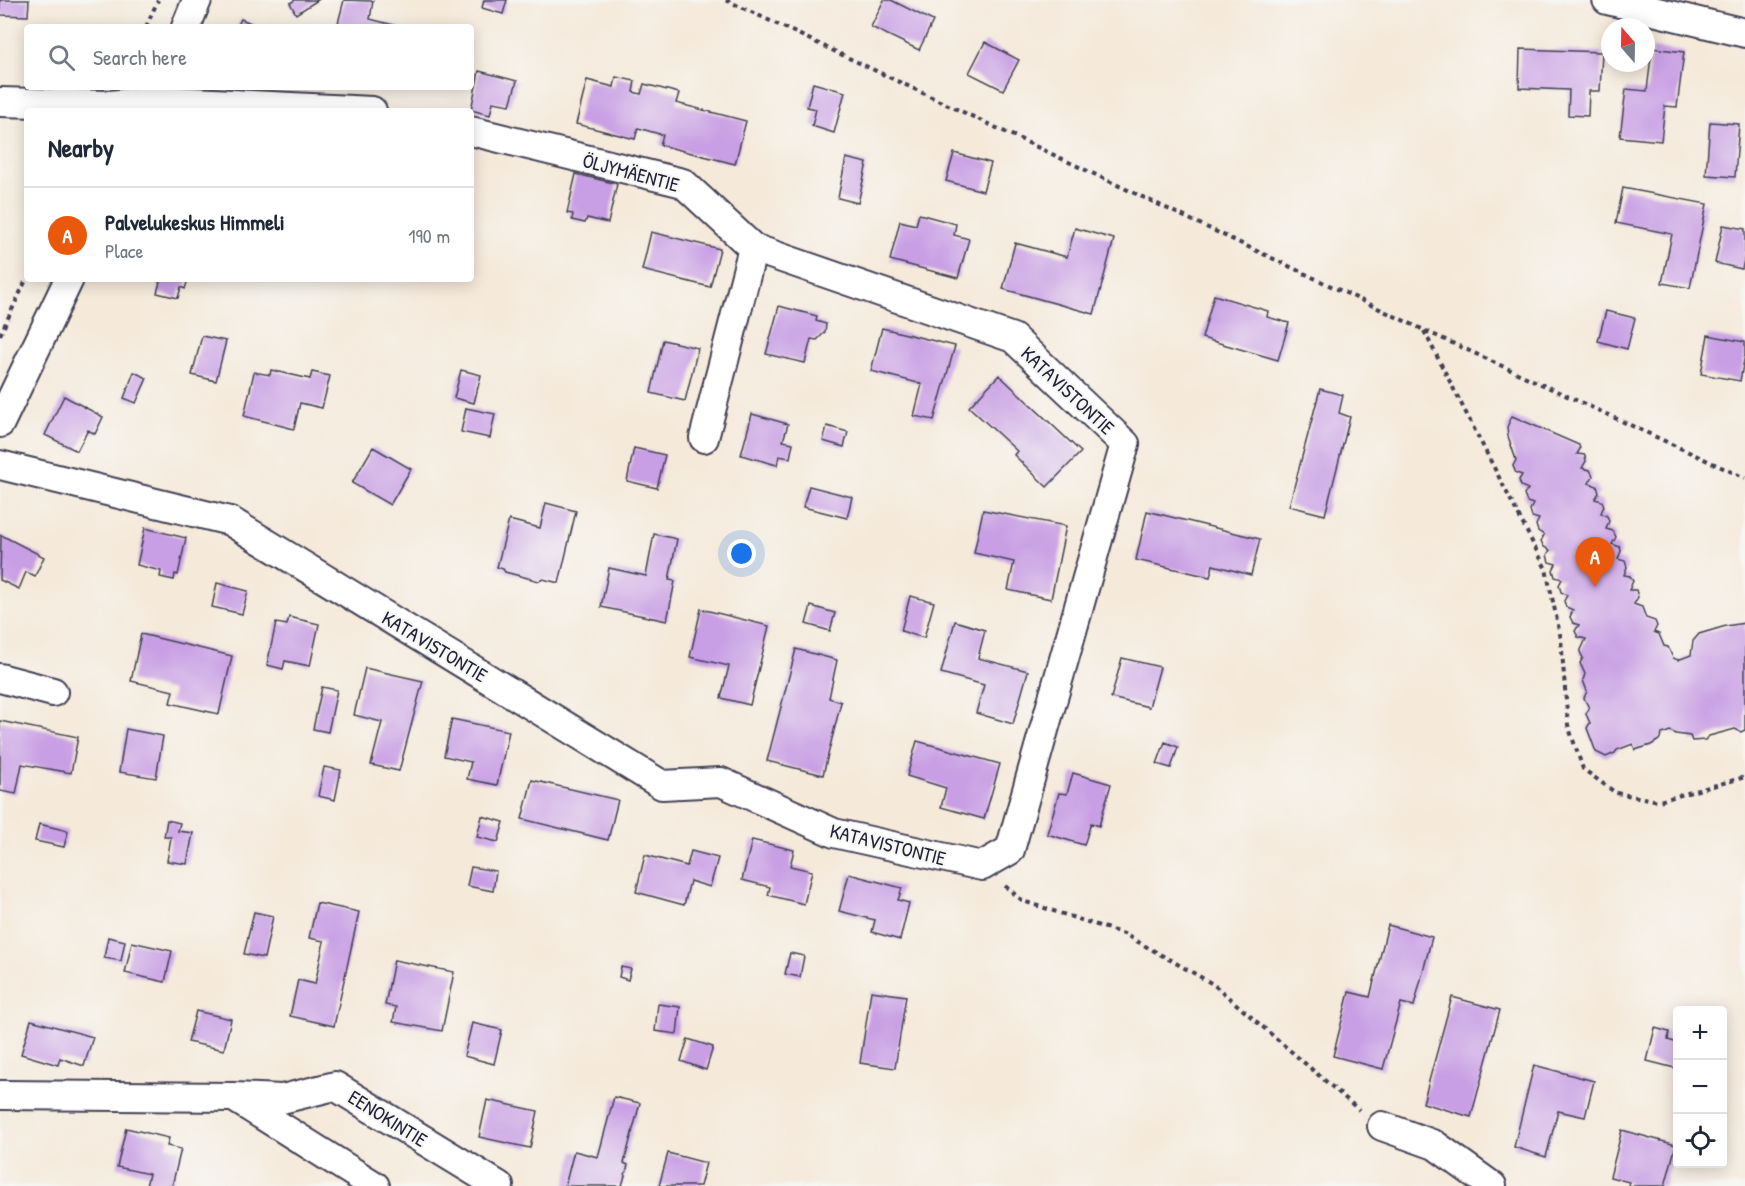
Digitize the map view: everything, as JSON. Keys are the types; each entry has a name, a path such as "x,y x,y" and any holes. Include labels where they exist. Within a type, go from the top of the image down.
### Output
{"street":[{"path":"187,24 197,0"},
{"path":"1607,0 1745,33"},
{"path":"0,102 110,105 155,99 318,108"},
{"name":"ÖLJYMÄENTIE","path":"474,132 683,183 753,248"},
{"path":"704,438 753,248"},
{"name":"KATAVISTONTIE","path":"0,465 230,521 662,785 721,782 834,833 982,866 1010,850 1125,444 1013,338 753,248"},
{"path":"0,423 68,282"},
{"path":"0,678 53,692"},
{"name":"EENOKINTIE","path":"0,1095 234,1096 282,1099 335,1086 499,1186"},
{"path":"234,1096 375,1186"},
{"path":"1382,1126 1435,1144 1492,1186"}],"path":[{"path":"147,24 158,0"},
{"path":"726,0 1424,330 1745,478"},
{"path":"0,335 25,282"},
{"path":"1424,330 1546,569 1561,639 1568,726 1583,769 1616,793 1659,801 1745,777"},
{"path":"982,866 1023,901 1124,934 1213,984 1351,1104 1382,1126"}],"building":[{"path":"0,0 29,0 28,16 0,15"},
{"path":"295,0 318,0 296,14 290,3"},
{"path":"344,0 373,1 370,19 389,24 338,24"},
{"path":"484,0 507,0 503,14 482,8"},
{"path":"884,0 891,0 933,21 919,50 871,27"},
{"path":"241,19 253,24 238,24"},
{"path":"985,42 1019,60 1003,90 969,73"},
{"path":"1655,48 1684,52 1677,107 1665,106 1661,141 1620,137 1626,89 1647,91 1649,72 1655,72"},
{"path":"1520,49 1601,52 1600,91 1589,91 1588,116 1568,115 1569,90 1519,88"},
{"path":"479,71 517,81 510,105 493,102 490,115 471,108"},
{"path":"616,77 635,81 633,92 641,94 644,84 679,93 676,103 746,121 735,164 660,145 663,135 638,128 635,139 576,124 587,80 614,87"},
{"path":"813,83 845,92 834,133 812,126 816,109 807,107"},
{"path":"1710,122 1739,124 1735,177 1706,175"},
{"path":"954,153 991,163 983,191 946,181"},
{"path":"846,158 867,163 858,203 838,198"},
{"path":"576,174 617,184 608,223 587,218 585,223 572,220 573,214 567,213"},
{"path":"1623,188 1707,204 1690,288 1662,283 1672,234 1616,223"},
{"path":"919,214 956,224 954,235 969,239 958,278 890,260 900,221 916,225"},
{"path":"1723,225 1745,229 1745,256 1742,269 1715,263"},
{"path":"1075,228 1114,239 1094,314 1003,289 1015,243 1067,257"},
{"path":"651,232 720,249 710,287 642,270"},
{"path":"160,282 187,282 185,289 181,287 178,298 157,293"},
{"path":"1214,295 1268,311 1267,317 1289,323 1278,360 1202,338"},
{"path":"779,306 817,316 816,321 826,324 825,332 817,340 811,339 805,363 766,354"},
{"path":"1606,311 1635,318 1627,349 1598,341"},
{"path":"882,328 955,346 934,420 914,416 922,384 871,371"},
{"path":"1708,335 1745,342 1740,381 1701,374"},
{"path":"202,336 226,341 216,381 192,375"},
{"path":"663,340 698,348 685,401 651,393"},
{"path":"271,370 310,379 312,372 330,376 322,408 300,403 294,429 244,416 254,372 270,375"},
{"path":"461,370 481,375 474,403 454,398"},
{"path":"134,372 147,378 136,403 124,398"},
{"path":"999,375 1081,452 1047,487 1014,455 1017,451 969,407"},
{"path":"1320,389 1343,395 1339,413 1350,417 1325,515 1289,506"},
{"path":"64,396 103,417 95,434 88,430 77,451 45,435"},
{"path":"466,408 495,414 490,438 461,432"},
{"path":"752,414 788,424 783,441 793,443 790,458 779,456 777,465 741,455"},
{"path":"1512,416 1579,445 1580,449 1577,454 1585,455 1586,461 1582,468 1590,470 1593,476 1589,483 1597,486 1599,493 1595,499 1602,501 1604,506 1601,513 1607,516 1609,521 1606,529 1613,531 1616,537 1612,544 1620,547 1618,559 1625,561 1627,567 1624,575 1630,576 1633,581 1629,590 1636,590 1638,597 1634,604 1642,607 1646,618 1655,621 1657,626 1654,632 1659,634 1673,658 1678,660 1691,655 1693,641 1699,634 1745,623 1745,730 1741,732 1735,729 1709,736 1705,740 1692,741 1690,736 1670,731 1662,734 1659,740 1651,745 1635,750 1633,744 1606,757 1596,752 1587,728 1590,723 1586,714 1589,708 1584,698 1587,691 1583,680 1585,674 1580,663 1583,658 1580,652 1586,639 1578,637 1575,631 1579,625 1573,623 1570,617 1573,610 1566,607 1564,601 1567,595 1561,592 1559,585 1562,579 1555,577 1553,570 1556,564 1549,562 1547,555 1550,550 1544,547 1541,541 1544,535 1538,531 1536,525 1539,519 1532,517 1530,510 1533,504 1527,502 1524,495 1528,489 1521,486 1519,480 1522,475 1516,473 1513,466 1516,460 1507,427"},
{"path":"827,426 848,432 844,447 823,441"},
{"path":"373,447 411,469 390,505 352,483"},
{"path":"634,448 665,455 657,488 627,481"},
{"path":"809,486 852,497 847,518 803,507"},
{"path":"546,503 576,511 559,583 543,579 539,581 505,572 497,567 509,520 540,528"},
{"path":"983,510 1066,526 1051,599 1008,590 1014,562 974,553"},
{"path":"1147,511 1260,539 1251,575 1213,565 1210,577 1136,560"},
{"path":"145,528 186,538 178,575 175,574 174,580 160,577 161,571 137,565"},
{"path":"654,534 677,539 669,580 675,581 667,621 601,607 609,568 646,576"},
{"path":"1,535 44,557 35,576 26,572 19,589 0,580"},
{"path":"217,583 248,591 242,614 212,607"},
{"path":"910,596 934,602 924,638 901,631"},
{"path":"811,606 835,613 830,631 806,624"},
{"path":"701,609 769,626 750,705 721,698 729,666 690,657"},
{"path":"289,617 319,624 310,666 285,661 283,669 267,665 276,623 287,625"},
{"path":"955,621 985,630 978,658 1028,671 1013,724 976,713 984,685 941,673"},
{"path":"141,634 232,656 219,714 170,703 173,691 131,681"},
{"path":"796,649 837,660 829,698 841,702 823,775 767,761"},
{"path":"1122,658 1160,667 1149,707 1111,698"},
{"path":"365,668 423,681 399,771 371,765 382,722 354,715"},
{"path":"322,687 337,690 328,732 313,729"},
{"path":"452,719 509,731 497,785 467,779 471,762 444,756"},
{"path":"0,721 78,737 71,773 22,764 16,794 0,791"},
{"path":"126,729 163,736 156,778 119,772"},
{"path":"917,741 1000,764 984,819 941,807 946,788 907,776"},
{"path":"1165,742 1178,747 1171,768 1157,764"},
{"path":"324,767 341,770 335,800 318,796"},
{"path":"1073,773 1111,784 1099,826 1091,823 1084,845 1047,834 1059,793 1067,794"},
{"path":"532,780 618,800 608,840 522,819"},
{"path":"482,816 504,822 498,842 477,837"},
{"path":"167,820 180,823 178,831 193,833 187,864 167,861 171,837 164,837"},
{"path":"39,824 68,831 64,847 35,841"},
{"path":"752,840 794,850 790,866 812,871 804,904 768,895 770,887 742,880"},
{"path":"691,851 718,858 710,887 690,881 684,905 636,892 645,855 687,866"},
{"path":"471,867 496,871 493,891 467,886"},
{"path":"849,874 902,888 898,900 909,903 900,940 872,932 875,920 839,911"},
{"path":"317,903 359,912 334,1026 290,1016 298,980 315,984 324,941 309,938"},
{"path":"254,912 273,916 264,958 244,954"},
{"path":"1388,925 1432,937 1414,1006 1401,1003 1383,1069 1333,1056 1349,992 1370,997"},
{"path":"108,937 125,941 121,961 104,958"},
{"path":"132,942 172,951 165,982 125,973"},
{"path":"790,953 804,956 800,977 785,974"},
{"path":"394,960 454,972 442,1031 393,1022 396,1007 385,1005"},
{"path":"621,967 631,969 628,980 619,977"},
{"path":"871,991 906,996 895,1068 860,1063"},
{"path":"1452,997 1500,1010 1471,1117 1423,1103"},
{"path":"658,1004 680,1007 677,1034 655,1031"},
{"path":"196,1011 231,1019 224,1050 188,1042"},
{"path":"31,1020 93,1037 84,1066 60,1058 58,1065 21,1054"},
{"path":"472,1023 502,1030 494,1064 464,1056"},
{"path":"1655,1028 1669,1032 1668,1040 1673,1042 1673,1068 1647,1061"},
{"path":"688,1039 713,1047 706,1070 681,1061"},
{"path":"1534,1065 1594,1081 1585,1117 1558,1111 1546,1157 1514,1147"},
{"path":"614,1097 640,1103 624,1163 628,1165 622,1186 565,1186 574,1151 598,1157"},
{"path":"487,1100 538,1111 530,1148 479,1137"},
{"path":"126,1128 169,1138 167,1146 181,1149 172,1186 146,1186 149,1174 117,1167"},
{"path":"1622,1130 1673,1144 1673,1156 1665,1186 1628,1186 1629,1182 1610,1177"},
{"path":"668,1153 706,1163 700,1186 659,1186"}],"place":[{"name":"Palvelukeskus Himmeli","path":"1595,587"}]}
